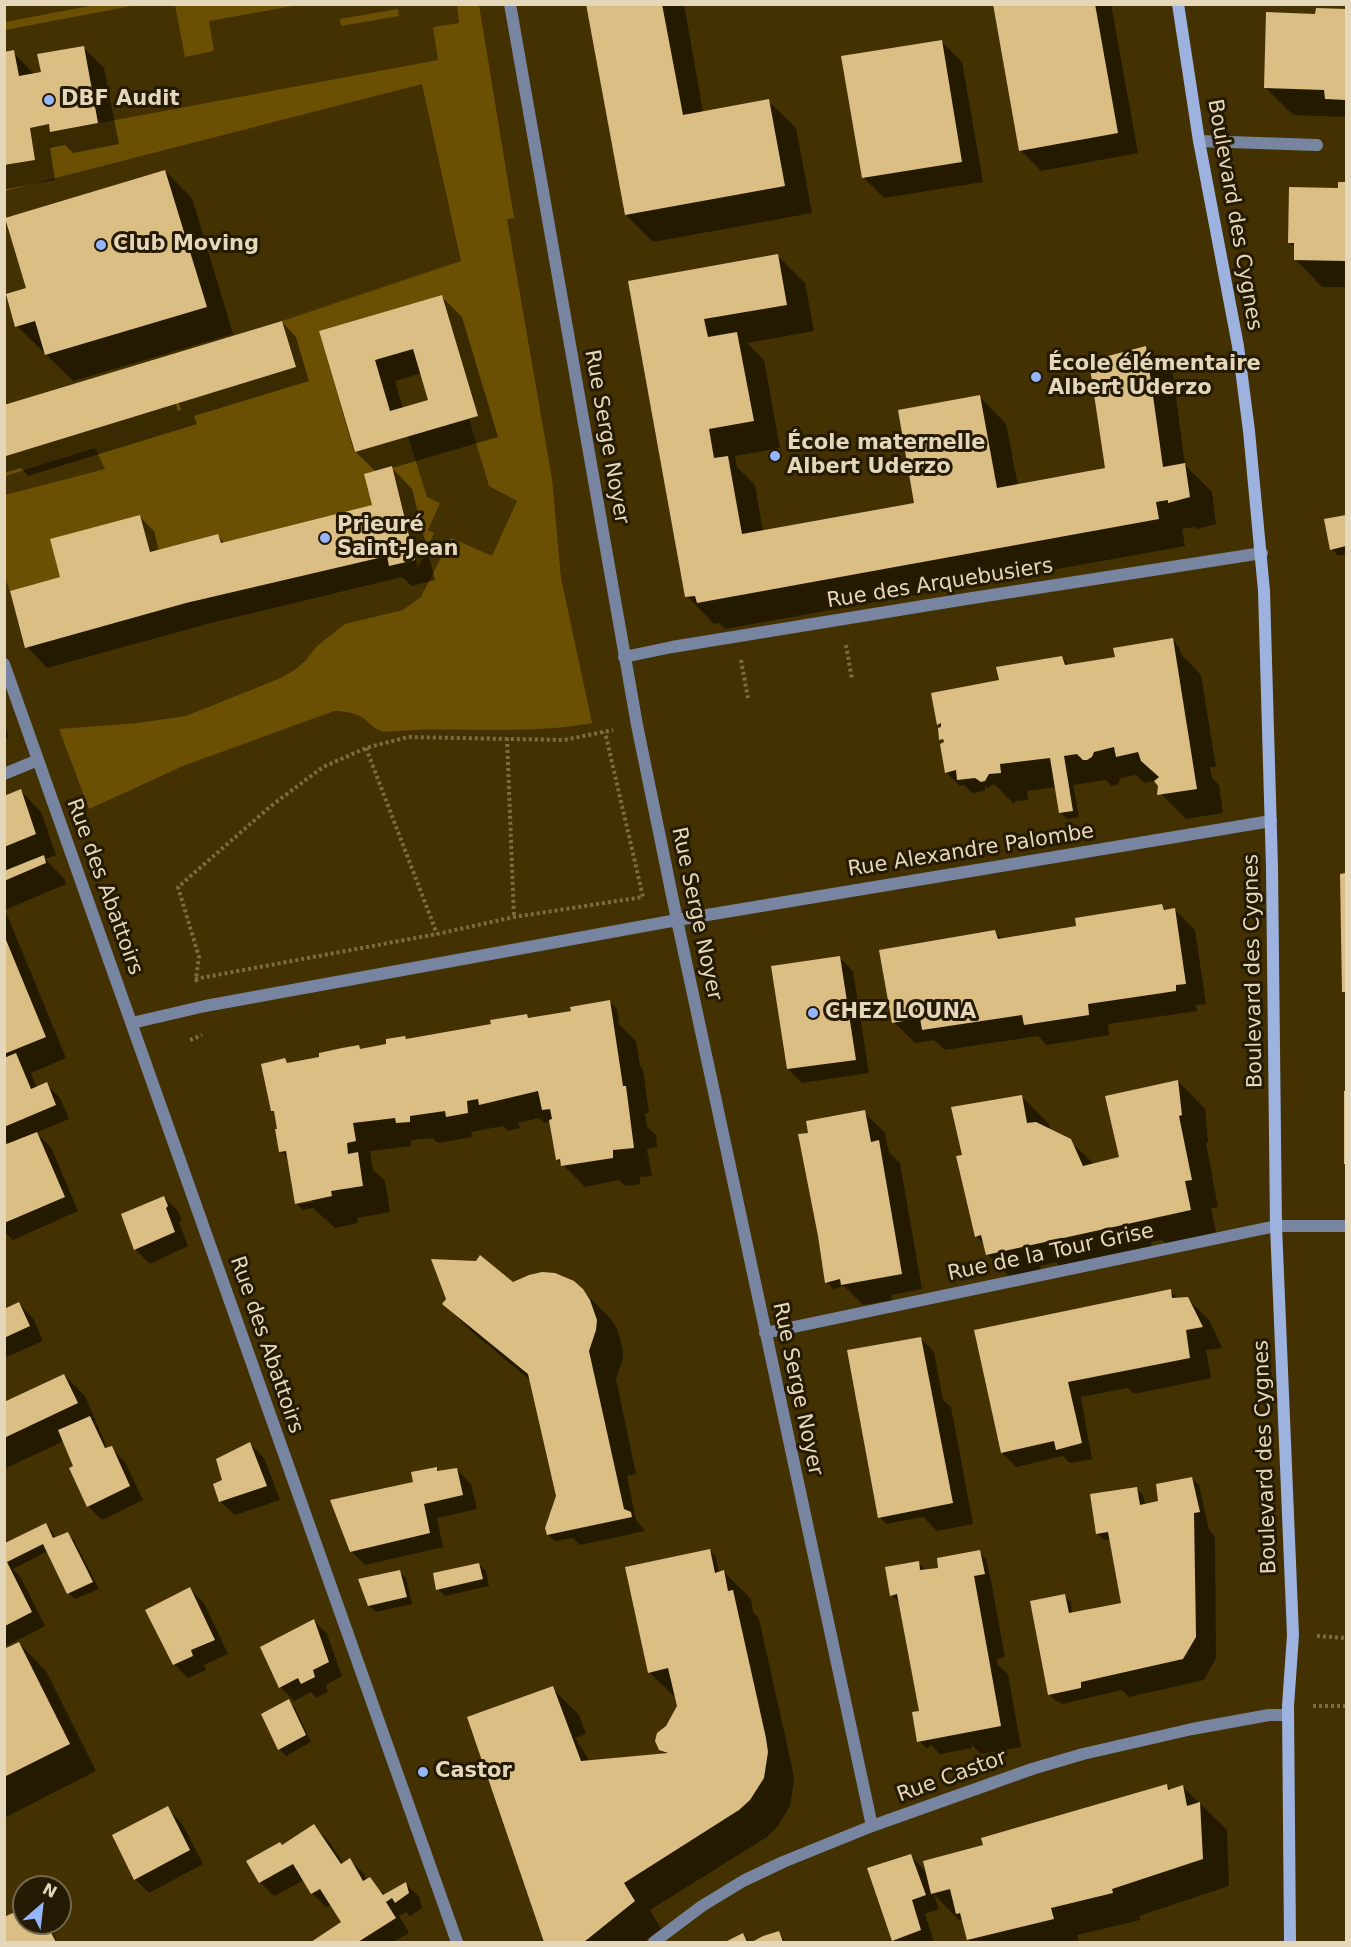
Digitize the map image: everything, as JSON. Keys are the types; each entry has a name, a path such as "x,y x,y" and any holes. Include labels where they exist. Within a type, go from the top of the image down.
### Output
{"main road":[{"name":"Boulevard des Cygnes","path":"1178,4 1199,141 1238,346 1250,431 1262,553 1271,821 1276,1227 1293,1635 1288,1711 1290,1942"}],"street":[{"name":"Rue Serge Noyer","path":"510,4 637,725 872,1826"},
{"path":"1199,141 1317,145"},
{"name":"Rue des Arquebusiers","path":"624,657 1262,553"},
{"name":"Rue des Abattoirs","path":"4,663 457,1942"},
{"path":"4,774 39,760"},
{"name":"Rue Alexandre Palombe","path":"132,1023 205,1006 677,920 1271,821"},
{"name":"Rue de la Tour Grise","path":"765,1333 1276,1227 1347,1226"},
{"name":"Rue Castor","path":"654,1942 702,1906 743,1881 872,1826 1032,1769 1083,1754 1192,1729 1288,1711"}],"path":[{"path":"842,620 852,679"},
{"path":"737,637 748,698"},
{"path":"190,1040 214,1031 196,978 200,957 178,886 271,806 323,767 366,748 408,737 564,740 637,725"},
{"path":"188,982 196,978 437,934 514,917 643,897 604,732"},
{"path":"507,738 514,917"},
{"path":"366,748 437,934"},
{"path":"1288,1711 1347,1706"}],"shaded area":[{"path":"304,4 209,21 214,51 185,57 175,5"},
{"path":"94,5 137,5 5,30 5,22"},
{"path":"457,5 479,5 514,218 507,219 552,479 561,578 592,723 540,729 436,729 384,732 374,728 360,716 334,711 183,766 89,809 59,729 138,723 186,716 281,678 296,669 317,646 345,624 403,610 421,597 451,538 492,556 517,501 489,486 469,419 477,416 442,295 319,331 354,452 408,436 427,497 440,503 428,530 434,533 418,569 392,466 365,474 372,505 221,543 217,534 150,552 140,515 60,577 10,591 5,578 5,495 105,469 95,448 5,476 4,453 6,455 296,367 282,321 461,261 422,84 5,191 5,165 35,160 30,128 49,124 51,132 438,60 433,27 459,23"},
{"path":"398,9 399,16 341,26 340,19"}],"building":[{"path":"586,4 662,4 683,115 769,99 785,186 625,215"},
{"path":"993,4 1095,4 1118,133 1019,151"},
{"path":"1316,8 1346,9 1346,100 1325,99 1324,90 1264,88 1266,12 1315,14"},
{"path":"942,40 962,162 862,178 841,56"},
{"name":"DBF Audit","path":"84,46 98,123 50,132 49,124 30,128 35,160 4,165 4,52 14,50 19,76 41,72 37,54"},
{"name":"Club Moving","path":"165,170 207,307 45,355 35,321 15,327 6,294 26,288 5,218"},
{"path":"1338,182 1346,182 1346,261 1294,260 1294,243 1288,243 1289,187 1338,188"},
{"path":"778,254 787,305 704,319 708,337 737,332 754,421 709,429 714,458 728,456 742,534 914,503 898,410 980,395 997,488 1105,468 1089,361 1146,346 1163,467 1185,463 1190,497 1168,503 1168,500 1156,502 1159,519 697,603 695,596 685,597 628,281"},
{"path":"442,295 478,416 355,452 319,331","holes":["413,349 428,400 390,411 375,360"]},
{"path":"282,321 296,367 6,456 4,405"},
{"path":"392,466 415,560 389,566 387,556 186,603 25,648 10,591 60,577 50,539 140,515 150,552 218,534 221,543 372,505 364,474"},
{"path":"1346,515 1346,546 1330,550 1324,519"},
{"path":"1173,638 1197,789 1157,795 1158,786 1154,781 1159,777 1141,761 1138,752 1116,757 1114,747 1094,752 1087,760 1083,760 1077,754 1064,756 1073,811 1059,813 1050,758 1000,764 1001,773 989,774 985,781 981,782 975,778 957,780 956,770 945,773 940,744 944,742 943,739 939,740 938,728 941,727 941,723 937,725 931,693 999,680 996,667 1062,656 1065,665 1115,657 1113,648"},
{"path":"21,789 36,834 4,847 4,796"},
{"path":"44,855 46,863 4,881 4,871"},
{"path":"1346,873 1346,992 1342,992 1340,874"},
{"path":"1162,904 1164,910 1175,908 1186,984 1176,985 1176,991 1088,1004 1089,1015 1024,1025 1022,1015 922,1030 920,1018 892,1023 879,950 995,930 998,939 1076,926 1075,918"},
{"path":"4,935 46,1037 4,1054"},
{"name":"CHEZ LOUNA","path":"840,956 856,1060 787,1069 771,966"},
{"path":"610,1000 623,1086 626,1086 634,1148 613,1150 613,1158 561,1166 560,1159 556,1160 549,1120 552,1119 550,1109 542,1110 538,1091 479,1105 478,1099 467,1101 468,1113 446,1117 445,1111 410,1116 410,1122 396,1123 395,1118 353,1123 356,1141 347,1143 348,1154 358,1152 363,1186 331,1191 332,1196 295,1204 286,1151 279,1152 274,1111 271,1111 261,1064 285,1058 287,1063 319,1057 319,1053 342,1048 359,1045 360,1049 386,1044 386,1039 405,1036 406,1039 491,1024 490,1020 527,1014 528,1018 571,1011 570,1007"},
{"path":"16,1053 31,1089 47,1082 56,1105 4,1127 4,1058"},
{"path":"1178,1080 1182,1115 1179,1116 1192,1180 1185,1181 1191,1210 986,1255 981,1235 975,1237 956,1156 962,1155 951,1107 1022,1095 1027,1123 1036,1122 1071,1139 1083,1166 1119,1157 1105,1096"},
{"path":"1344,1091 1346,1091 1346,1164 1344,1164"},
{"path":"865,1110 871,1142 879,1140 902,1274 841,1285 840,1279 825,1283 798,1134 808,1133 806,1121"},
{"path":"37,1132 65,1197 4,1223 4,1145"},
{"path":"164,1196 175,1232 134,1250 121,1214"},
{"path":"480,1255 513,1282 542,1272 555,1273 574,1281 590,1300 597,1320 589,1351 624,1509 631,1512 632,1517 547,1535 545,1528 556,1496 528,1374 442,1304 446,1299 431,1259 476,1261"},
{"path":"1171,1289 1172,1298 1188,1297 1203,1327 1186,1330 1190,1358 1068,1382 1082,1443 1056,1450 1054,1441 1001,1453 974,1330"},
{"path":"19,1302 30,1326 4,1338 4,1309"},
{"path":"921,1337 953,1503 878,1518 847,1350"},
{"path":"64,1374 78,1403 4,1438 4,1402"},
{"path":"90,1416 105,1448 112,1446 130,1486 87,1507 69,1468 73,1466 58,1430"},
{"path":"250,1442 267,1486 219,1502 213,1484 222,1480 216,1459"},
{"path":"437,1467 437,1471 457,1468 463,1495 424,1504 430,1533 350,1552 330,1500 413,1482 411,1472"},
{"path":"1192,1477 1200,1512 1194,1513 1196,1637 1183,1659 1081,1682 1081,1688 1048,1695 1030,1601 1065,1594 1069,1613 1121,1603 1108,1532 1096,1534 1090,1494 1137,1487 1140,1505 1158,1501 1156,1484"},
{"path":"46,1523 53,1538 68,1532 93,1582 67,1594 43,1544 7,1562 32,1612 5,1626 5,1543"},
{"path":"710,1549 715,1573 724,1570 728,1591 733,1590 766,1738 768,1752 764,1778 750,1800 739,1810 624,1883 635,1901 584,1942 544,1942 467,1717 553,1686 581,1761 668,1753 659,1750 655,1741 657,1733 666,1726 677,1706 668,1668 648,1673 625,1567"},
{"path":"980,1550 985,1574 974,1576 1001,1726 917,1742 912,1712 919,1711 897,1594 890,1596 885,1567 919,1561 920,1570 938,1568 937,1558"},
{"path":"479,1563 483,1579 436,1590 433,1573"},
{"path":"400,1570 407,1597 368,1606 358,1579"},
{"path":"190,1587 215,1640 191,1650 193,1656 173,1665 145,1610"},
{"path":"314,1619 329,1662 313,1670 315,1677 301,1684 298,1678 279,1688 260,1647"},
{"path":"19,1642 70,1744 4,1777 4,1649"},
{"path":"289,1699 306,1735 278,1750 261,1714"},
{"path":"1167,1784 1168,1790 1183,1785 1187,1806 1200,1802 1203,1859 1112,1889 1113,1893 1051,1908 1054,1919 967,1940 960,1913 956,1914 950,1889 931,1894 923,1861 983,1845 981,1838"},
{"path":"168,1806 190,1850 134,1880 112,1835"},
{"path":"314,1824 341,1864 350,1858 363,1881 370,1877 383,1895 406,1882 409,1893 395,1903 392,1898 386,1902 396,1918 358,1942 311,1942 341,1922 320,1889 311,1894 293,1864 259,1883 246,1861 280,1842 282,1845"},
{"path":"911,1854 926,1895 912,1900 921,1930 892,1941 867,1868"},
{"path":"12,1913 12,1935 52,1935 56,1942 4,1942 4,1917"},
{"path":"779,1931 783,1942 752,1942 763,1936"},
{"path":"743,1933 747,1942 725,1942"}],"place":[{"name":"DBF Audit","path":"49,100"},
{"name":"Club Moving","path":"101,245"},
{"name":"École élémentaire Albert Uderzo","path":"1036,377"},
{"name":"École maternelle Albert Uderzo","path":"775,456"},
{"name":"Prieuré Saint-Jean","path":"325,538"},
{"name":"CHEZ LOUNA","path":"813,1013"},
{"name":"Castor","path":"423,1772"}]}
